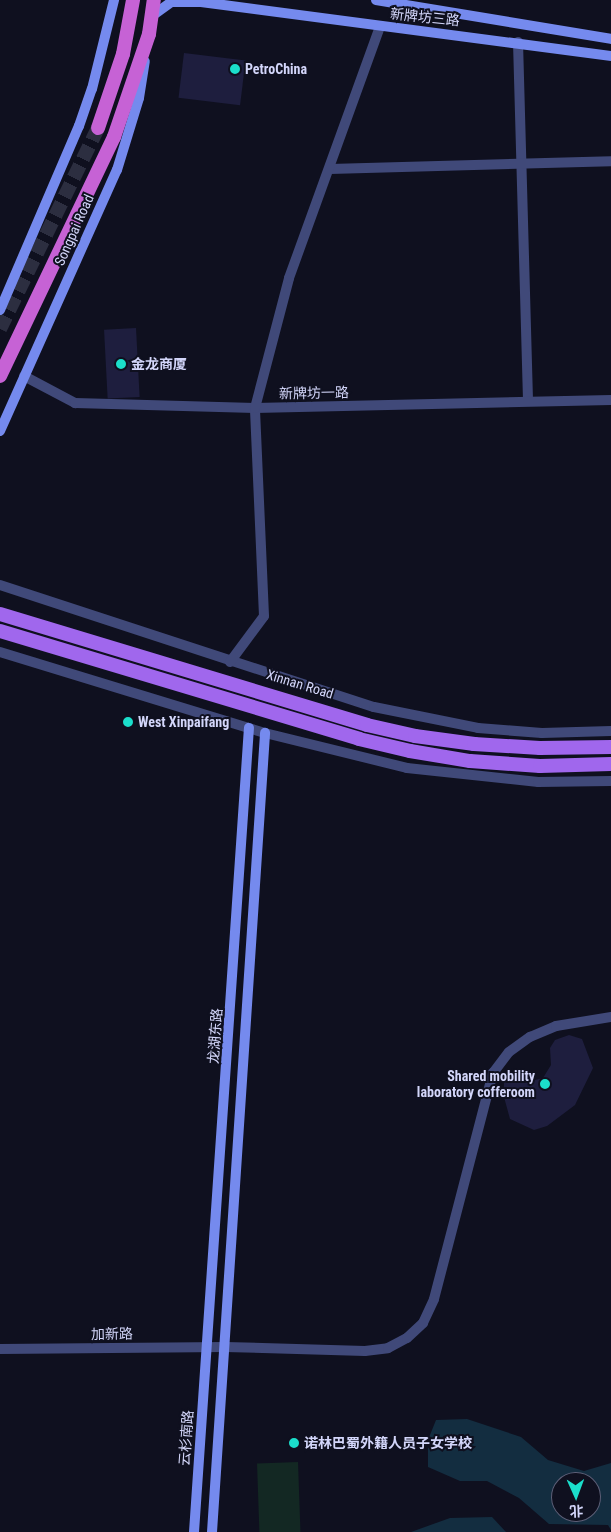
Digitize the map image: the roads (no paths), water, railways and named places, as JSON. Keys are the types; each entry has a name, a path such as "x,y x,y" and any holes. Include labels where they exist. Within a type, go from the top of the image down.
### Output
{"highway":[{"path":"98,128 122,54 134,0"},
{"name":"Songpai Road","path":"0,376 114,137 149,34 154,0"}],"main road":[{"path":"0,310 80,126 92,89 114,0"},
{"name":"新牌坊三路","path":"376,0 611,39"},
{"name":"新牌坊三路","path":"151,17 163,5 185,1 518,42 611,56"},
{"name":"Songpai Road","path":"0,431 117,170 139,98 149,34"},
{"name":"Xinnan Road","path":"0,614 367,725 415,736 474,744 540,748 611,747"},
{"path":"0,631 359,740 410,751 540,766 611,764"},
{"name":"龙湖东路","path":"206,1346 249,728"},
{"path":"212,1532 265,733"},
{"name":"云杉南路","path":"194,1532 206,1346"}],"street":[{"path":"230,662 264,616 255,408 289,278 330,169 380,26"},
{"path":"518,42 528,401"},
{"path":"330,169 611,161"},
{"name":"新牌坊一路","path":"24,376 75,403 255,408 611,400"},
{"name":"Xinnan Road","path":"0,585 230,662 418,718 478,728 542,733 611,731"},
{"path":"0,652 265,733 407,768 469,777 538,782 611,781"},
{"name":"加新路","path":"0,1349 206,1346 365,1351 388,1348 407,1338 423,1323 434,1298 493,1073 509,1052 530,1037 556,1026 611,1017"}],"water":[{"path":"467,1419 521,1437 548,1460 584,1471 611,1463 611,1530 608,1525 549,1524 519,1498 487,1481 460,1481 428,1467 428,1440 436,1420"},
{"path":"492,1517 506,1532 411,1532 450,1518"}],"tunnel":[{"path":"0,329 98,128"}],"place":[{"name":"PetroChina","path":"235,69"},
{"name":"金龙商厦","path":"121,364"},
{"name":"West Xinpaifang","path":"128,722"},
{"name":"Shared mobility laboratory cofferoom","path":"545,1084"},
{"name":"诺林巴蜀外籍人员子女学校","path":"294,1443"}]}
